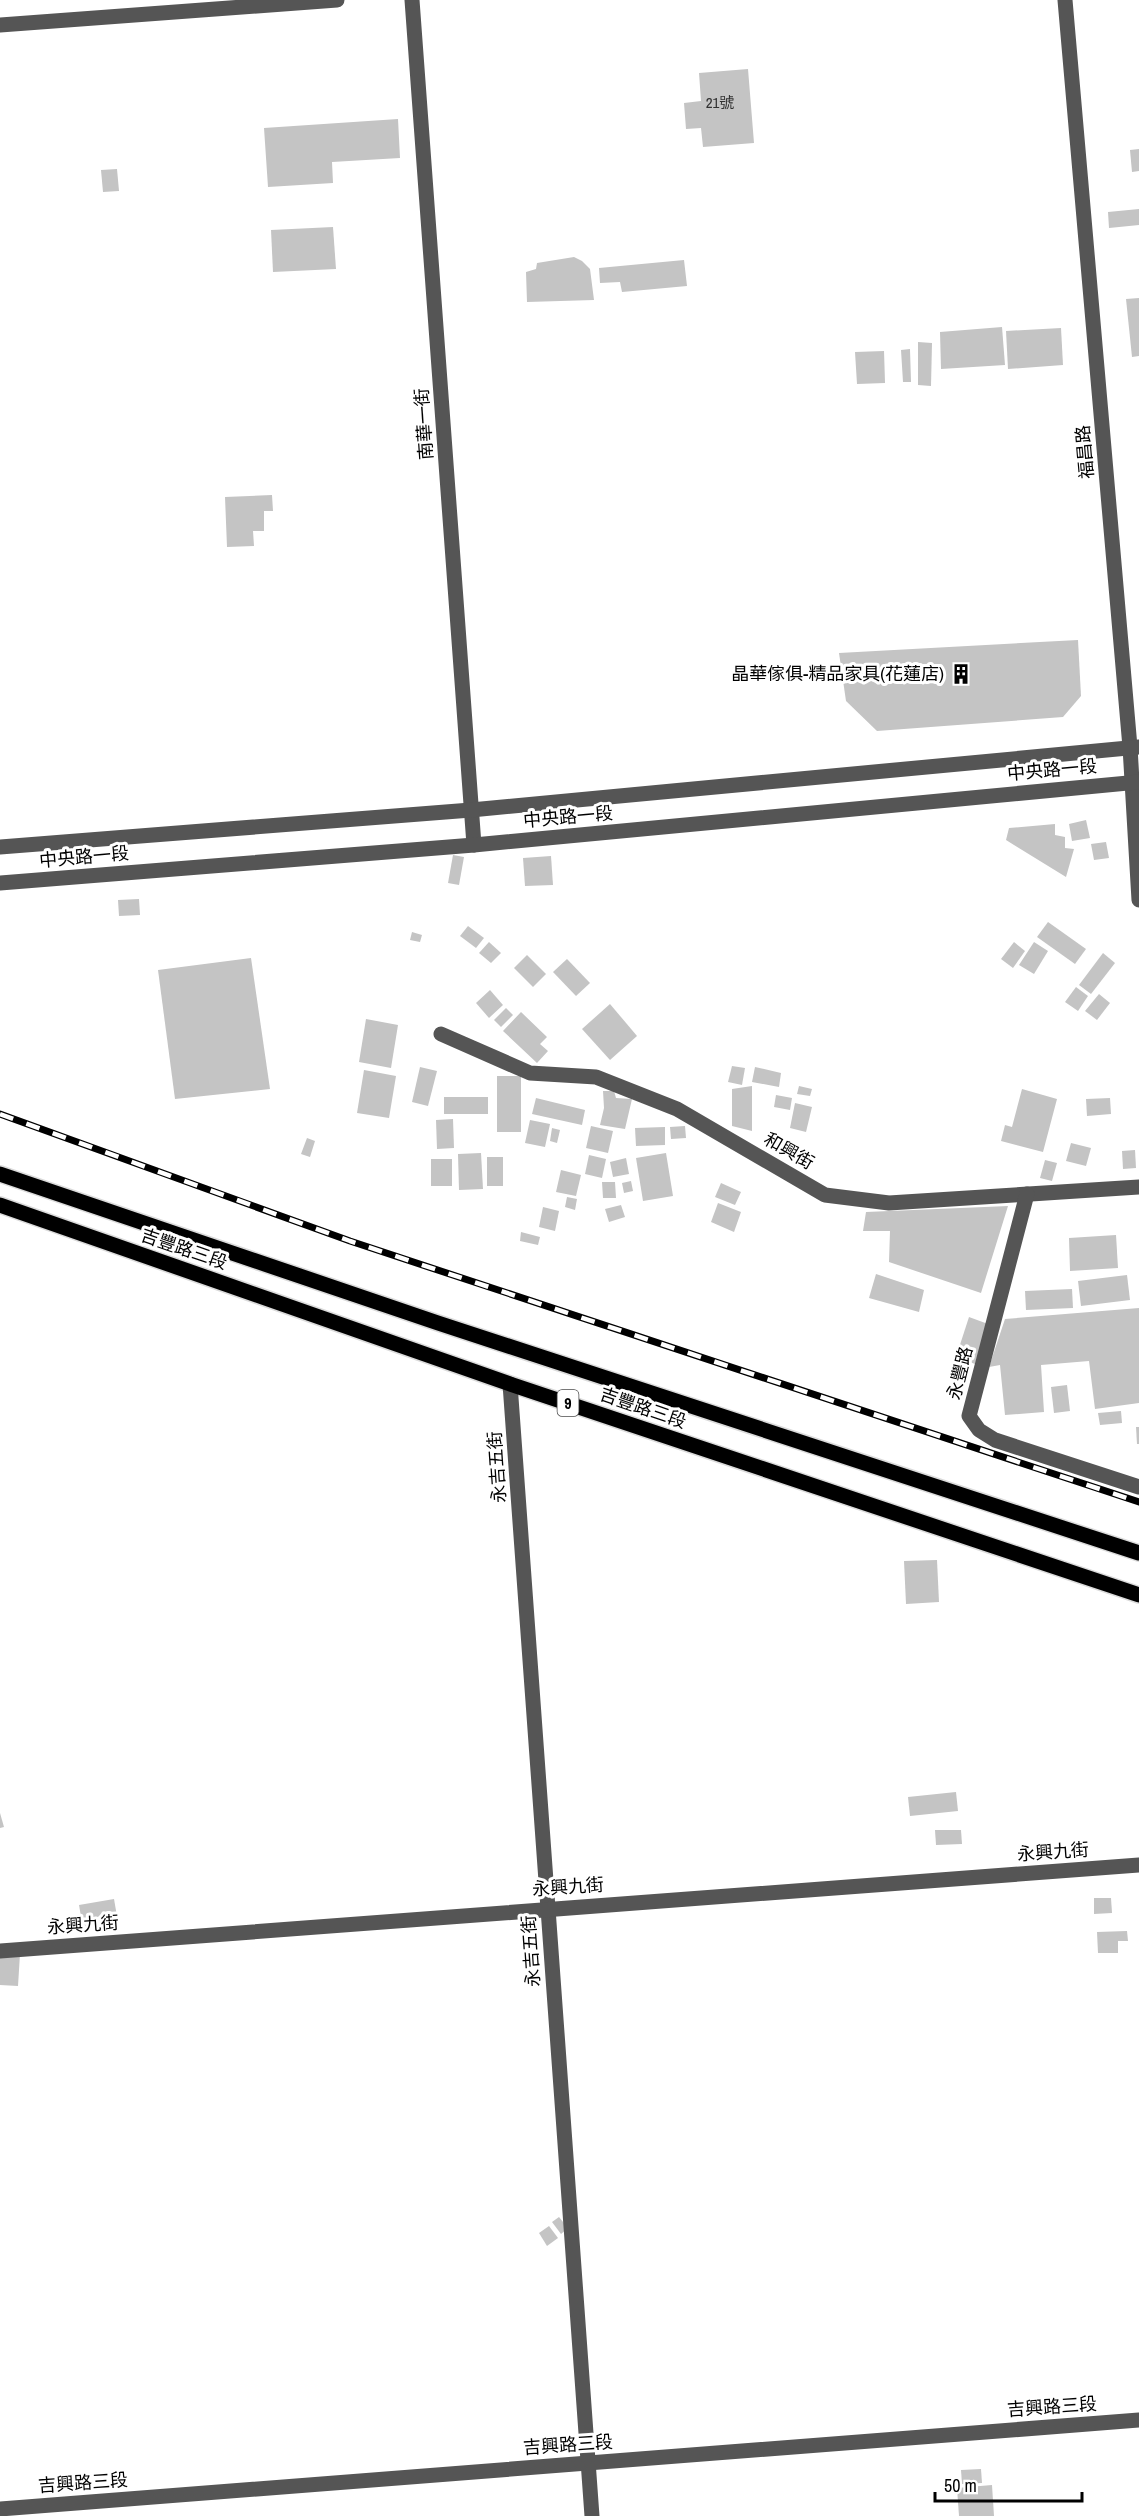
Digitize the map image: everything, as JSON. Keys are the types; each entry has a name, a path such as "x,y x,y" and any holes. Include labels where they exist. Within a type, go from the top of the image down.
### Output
{"main road":[{"name":"吉豐路三段","path":"0,1174 438,1323 1139,1553"},
{"name":"吉豐路三段","path":"0,1205 510,1384 1139,1595"}],"street":[{"path":"0,25 337,0"},
{"name":"南華一街","path":"412,0 474,845"},
{"name":"福昌路","path":"1065,0 1134,747 1139,900"},
{"name":"中央路一段","path":"0,847 471,810 1134,747"},
{"name":"中央路一段","path":"0,883 474,845 1136,782"},
{"name":"和興街","path":"441,1034 530,1073 597,1077 677,1109 825,1195 889,1203 1139,1187"},
{"name":"永豐路","path":"1027,1194 969,1416 979,1431 995,1440 1139,1487"},
{"name":"永吉五街","path":"510,1384 592,2516"},
{"name":"永興九街","path":"0,1951 1139,1865"},
{"name":"吉興路三段","path":"0,2509 1139,2420"}],"building":[{"path":"748,69 754,143 703,147 701,128 686,129 684,103 701,101 699,73"},
{"path":"398,119 400,158 332,162 333,183 268,187 264,128"},
{"path":"1139,149 1139,171 1132,172 1130,150"},
{"path":"117,169 119,191 103,192 101,170"},
{"path":"1139,209 1139,225 1109,228 1108,212"},
{"path":"333,227 336,269 273,272 271,230"},
{"path":"574,257 590,269 594,300 527,302 526,272 536,269 537,263"},
{"path":"684,260 687,286 622,292 620,282 600,283 599,268"},
{"path":"1139,298 1139,356 1132,357 1126,299"},
{"path":"1002,327 1005,365 941,369 940,332"},
{"path":"1061,328 1063,365 1008,369 1006,331"},
{"path":"918,342 932,343 931,386 918,385"},
{"path":"910,349 911,382 903,382 901,350"},
{"path":"884,351 885,383 857,384 855,352"},
{"path":"272,495 273,511 264,511 264,531 253,531 254,546 227,547 225,497"},
{"name":"晶華傢俱-精品家具(花蓮店)","path":"1078,640 1081,696 1063,717 877,731 846,701 839,653"},
{"path":"1086,820 1090,838 1072,841 1069,824"},
{"path":"1055,824 1055,835 1065,837 1065,848 1074,849 1066,877 1006,840 1009,828"},
{"path":"1106,842 1109,858 1094,860 1091,844"},
{"path":"453,855 464,857 459,885 448,883"},
{"path":"551,856 553,885 525,886 523,858"},
{"path":"139,899 140,915 119,916 118,900"},
{"path":"1048,922 1086,949 1075,964 1037,937"},
{"path":"468,926 484,938 476,948 460,936"},
{"path":"412,932 422,935 420,942 410,940"},
{"path":"489,942 501,953 491,963 479,953"},
{"path":"1014,942 1025,951 1013,968 1001,959"},
{"path":"1034,942 1048,951 1034,974 1019,965"},
{"path":"1103,953 1115,963 1091,994 1079,985"},
{"path":"527,955 546,974 533,987 514,968"},
{"path":"251,958 270,1089 175,1099 158,970"},
{"path":"567,959 590,983 576,996 553,972"},
{"path":"1076,987 1088,996 1078,1011 1065,1002"},
{"path":"490,990 503,1005 489,1018 476,1003"},
{"path":"1099,994 1110,1003 1097,1020 1085,1011"},
{"path":"610,1004 637,1036 610,1060 582,1029"},
{"path":"506,1008 513,1015 501,1027 494,1020"},
{"path":"521,1012 547,1037 540,1044 548,1051 537,1063 503,1031"},
{"path":"366,1019 398,1025 391,1068 359,1062"},
{"path":"732,1066 745,1068 742,1085 728,1082"},
{"path":"420,1067 437,1071 428,1106 412,1102"},
{"path":"755,1067 781,1073 779,1087 752,1082"},
{"path":"364,1070 396,1076 389,1118 357,1113"},
{"path":"497,1076 521,1076 521,1132 497,1132"},
{"path":"752,1086 752,1131 732,1126 732,1089"},
{"path":"799,1086 812,1089 810,1096 797,1094"},
{"path":"1022,1089 1057,1099 1043,1152 1001,1141 1005,1125 1012,1127"},
{"path":"603,1091 614,1091 616,1098 632,1099 625,1129 600,1125 604,1108"},
{"path":"776,1095 792,1098 790,1110 774,1107"},
{"path":"444,1097 488,1097 488,1114 444,1114"},
{"path":"536,1098 585,1110 582,1125 532,1114"},
{"path":"1110,1098 1111,1114 1087,1116 1086,1099"},
{"path":"795,1103 812,1107 806,1132 790,1128"},
{"path":"453,1119 454,1148 437,1149 436,1120"},
{"path":"530,1120 550,1124 545,1147 525,1143"},
{"path":"591,1126 613,1131 608,1153 586,1148"},
{"path":"685,1126 686,1138 671,1139 670,1127"},
{"path":"665,1127 665,1145 636,1146 635,1128"},
{"path":"552,1128 560,1130 557,1143 550,1141"},
{"path":"307,1138 315,1141 310,1157 301,1154"},
{"path":"1071,1143 1091,1148 1086,1166 1066,1161"},
{"path":"1135,1150 1136,1168 1123,1169 1122,1151"},
{"path":"481,1153 483,1189 459,1190 458,1154"},
{"path":"666,1153 673,1196 643,1201 636,1158"},
{"path":"589,1155 606,1159 602,1178 585,1174"},
{"path":"487,1157 503,1157 503,1186 487,1186"},
{"path":"626,1158 629,1174 613,1177 610,1162"},
{"path":"431,1159 452,1159 452,1186 431,1186"},
{"path":"1045,1160 1057,1163 1052,1181 1040,1178"},
{"path":"561,1170 581,1175 576,1196 556,1192"},
{"path":"631,1181 633,1191 624,1193 622,1183"},
{"path":"602,1182 615,1182 616,1198 603,1198"},
{"path":"721,1183 741,1192 735,1205 715,1197"},
{"path":"567,1197 577,1199 575,1210 565,1207"},
{"path":"718,1203 741,1212 734,1232 711,1222"},
{"path":"621,1205 625,1217 609,1222 605,1209"},
{"path":"1008,1206 981,1293 889,1262 890,1231 863,1231 866,1212"},
{"path":"543,1207 559,1211 555,1231 539,1227"},
{"path":"521,1232 540,1237 538,1245 520,1241"},
{"path":"1116,1235 1118,1268 1070,1271 1069,1238"},
{"path":"876,1274 924,1290 919,1312 869,1298"},
{"path":"1127,1275 1130,1300 1081,1306 1078,1281"},
{"path":"1072,1289 1073,1308 1026,1310 1025,1291"},
{"path":"1139,1308 1139,1403 1095,1409 1089,1361 1041,1365 1044,1412 1005,1415 1000,1365 989,1367 1005,1319"},
{"path":"969,1317 988,1324 975,1364 956,1357"},
{"path":"1067,1385 1070,1411 1054,1413 1051,1387"},
{"path":"1121,1411 1122,1423 1100,1425 1098,1413"},
{"path":"1136,1427 1139,1427 1139,1444 1137,1444"},
{"path":"937,1560 939,1602 906,1604 904,1561"},
{"path":"956,1792 958,1811 910,1816 908,1797"},
{"path":"0,1813 4,1827 0,1828"},
{"path":"935,1830 961,1830 962,1844 936,1845"},
{"path":"1094,1898 1111,1898 1112,1913 1094,1914"},
{"path":"114,1899 118,1922 83,1928 79,1905"},
{"path":"1127,1931 1128,1941 1118,1941 1118,1953 1098,1953 1097,1932"},
{"path":"0,1953 20,1954 18,1986 0,1985"},
{"path":"559,2217 568,2228 561,2234 552,2222"},
{"path":"549,2226 558,2238 547,2246 539,2233"},
{"path":"981,2469 982,2483 962,2484 961,2470"},
{"path":"992,2485 994,2516 959,2516 957,2488"}],"railway":[{"path":"0,1114 350,1241 1139,1502"}],"place":[{"name":"晶華傢俱-精品家具(花蓮店)","path":"961,674"}]}
